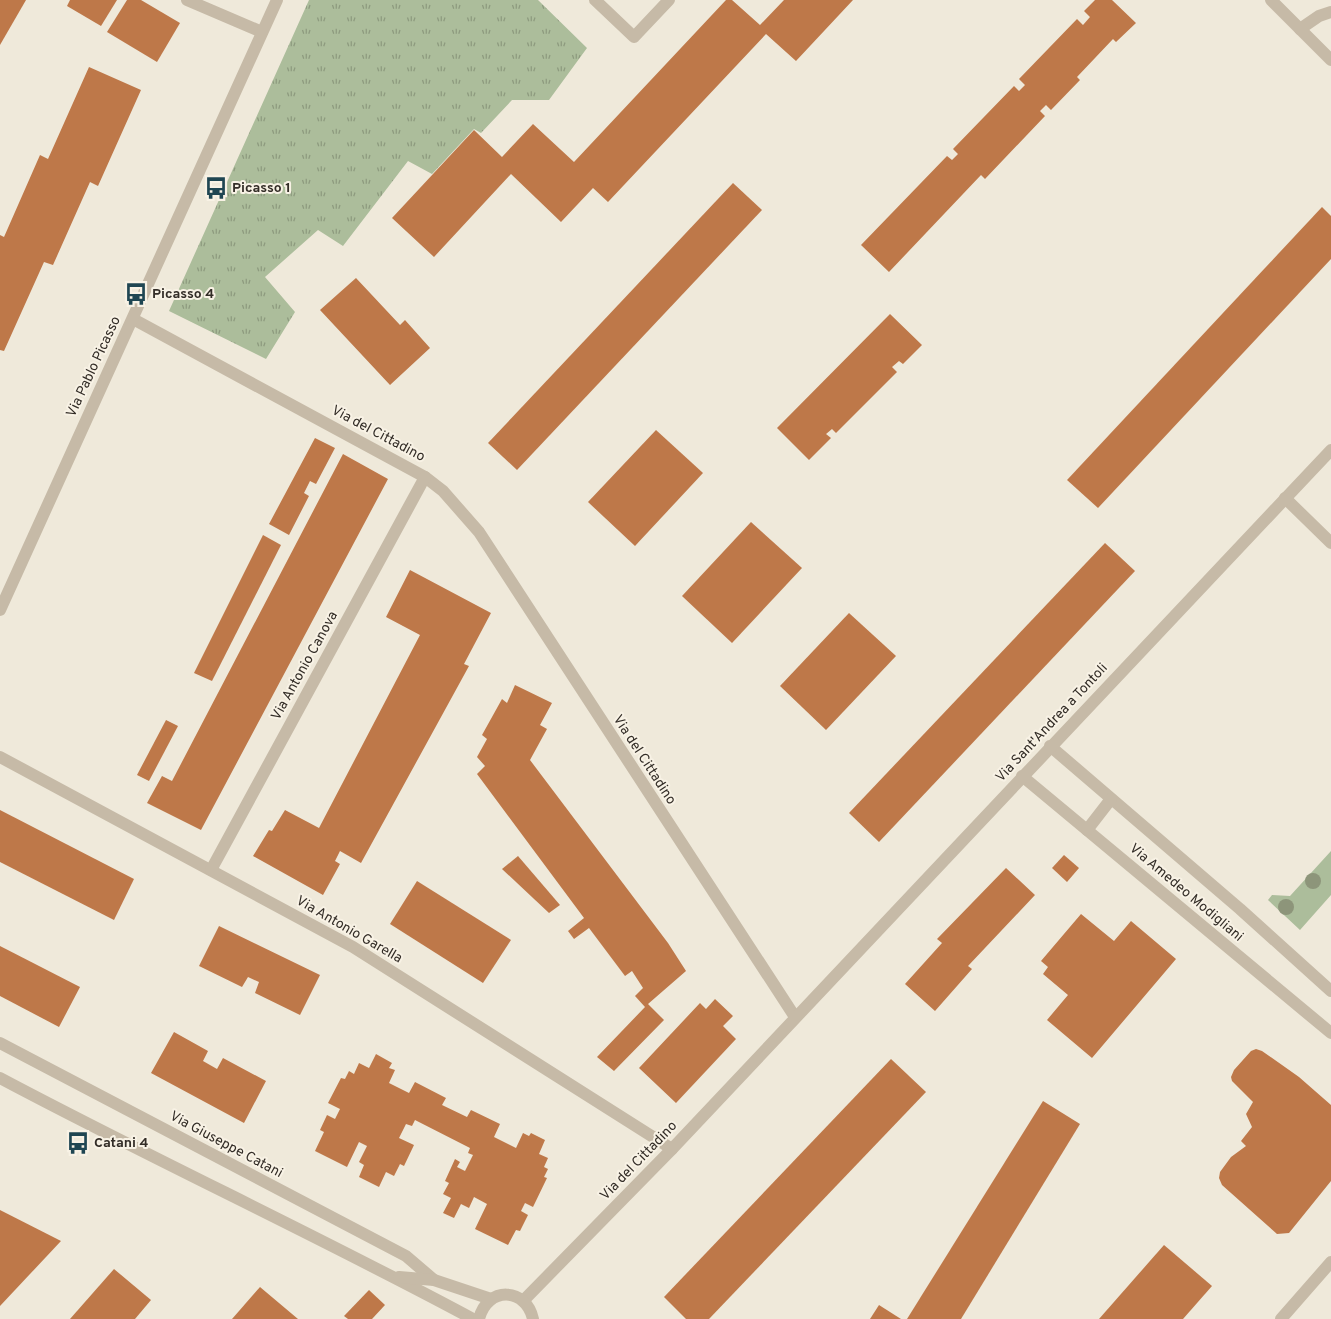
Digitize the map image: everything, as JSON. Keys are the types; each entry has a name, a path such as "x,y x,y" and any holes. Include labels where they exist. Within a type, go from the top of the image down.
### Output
{"street":[{"path":"187,0 262,32"},
{"name":"Via Pablo Picasso","path":"0,610 277,0"},
{"path":"595,0 634,37 669,0"},
{"path":"1272,0 1331,60"},
{"path":"1300,29 1319,16 1331,12"},
{"name":"Via del Cittadino","path":"132,319 426,477 443,491 479,532 795,1017 672,1149 523,1300"},
{"name":"Via Sant'Andrea a Tontoli","path":"795,1017 1331,450"},
{"name":"Via Antonio Canova","path":"212,870 426,477"},
{"path":"1285,498 1331,543"},
{"name":"Via Amedeo Modigliani","path":"1050,746 1240,909 1331,991"},
{"name":"Via Antonio Garella","path":"0,757 353,947 672,1149"},
{"name":"Via Amedeo Modigliani","path":"1022,776 1331,1033"},
{"path":"1087,830 1111,799"},
{"name":"Via Giuseppe Catani","path":"0,1043 406,1256 434,1280"},
{"path":"0,1078 62,1111 394,1276 473,1319"},
{"path":"1281,1319 1331,1262"},
{"path":"394,1276 434,1280 491,1299"},
{"path":"479,1319 481,1310 491,1299 508,1294 523,1300 532,1315 544,1319"}],"green space":[{"path":"309,0 538,0 587,48 549,100 512,100 481,133 474,129 432,174 408,161 343,246 318,230 265,277 295,312 266,359 169,311"},
{"path":"1331,851 1331,895 1300,930 1268,900 1272,895 1290,896"}],"building":[{"path":"0,0 26,0 0,45"},
{"path":"70,0 117,0 101,26 67,6"},
{"path":"127,0 141,0 180,23 157,62 107,32"},
{"path":"726,0 732,0 760,25 784,0 853,0 796,61 766,34 608,202 593,188 561,222 511,174 434,257 392,218 474,130 502,157 533,124 574,162"},
{"path":"1095,0 1112,0 1136,23 1116,42 1113,39 1077,77 1080,80 1051,110 1046,105 1040,111 1045,116 985,179 981,175 889,272 861,245 947,156 952,160 958,154 953,149 1014,86 1019,91 1025,85 1019,79 1077,19 1083,25 1090,17 1084,11"},
{"path":"89,67 141,90 98,186 90,182 53,265 44,262 4,351 0,350 0,235 4,237 40,155 48,159"},
{"path":"733,183 762,210 517,470 488,443"},
{"path":"1322,207 1331,216 1331,259 1098,508 1067,480"},
{"path":"356,278 400,325 405,320 430,348 390,385 320,310"},
{"path":"890,314 922,345 903,364 899,361 892,367 897,372 836,433 832,429 826,434 831,438 809,460 777,428"},
{"path":"656,430 703,473 635,546 588,502"},
{"path":"315,438 335,448 316,484 310,481 304,493 309,496 289,535 269,524"},
{"path":"343,454 388,479 201,830 147,803 162,776 172,781"},
{"path":"751,522 802,568 732,643 682,596"},
{"path":"263,535 281,545 212,681 194,673"},
{"path":"1105,543 1135,571 879,842 849,813"},
{"path":"410,570 491,613 464,664 469,666 361,863 340,851 335,861 340,864 323,895 253,856 269,830 272,831 285,810 319,828 420,635 386,617"},
{"path":"849,613 896,656 826,730 780,686"},
{"path":"515,685 552,703 540,725 547,729 530,760 668,943 686,971 648,1004 664,1020 614,1071 597,1057 645,1007 635,996 643,988 632,971 625,976 589,928 574,939 568,931 584,918 477,774 485,766 477,757 487,739 482,735 502,699 507,703"},
{"path":"166,720 178,726 149,781 137,775"},
{"path":"0,810 134,879 114,920 0,862"},
{"path":"1064,855 1079,868 1067,882 1052,868"},
{"path":"518,856 560,905 549,913 502,869"},
{"path":"1006,868 1035,895 968,966 972,969 935,1011 905,984 942,943 937,939"},
{"path":"417,881 511,940 483,983 390,924"},
{"path":"1081,914 1114,941 1131,921 1176,959 1092,1058 1047,1020 1068,995 1043,974 1048,967 1041,961"},
{"path":"219,926 320,975 300,1015 255,993 259,982 248,977 242,987 199,966"},
{"path":"0,946 80,987 59,1027 0,996"},
{"path":"715,999 733,1016 723,1026 736,1039 676,1103 639,1068 700,1003 706,1009"},
{"path":"174,1032 208,1051 203,1061 217,1069 223,1058 266,1081 244,1123 151,1073"},
{"path":"1256,1049 1262,1051 1299,1077 1331,1105 1331,1181 1289,1233 1277,1234 1222,1185 1219,1178 1220,1172 1231,1157 1246,1146 1241,1141 1252,1127 1246,1114 1253,1102 1232,1081 1231,1077 1234,1070 1251,1051"},
{"path":"376,1054 392,1063 389,1068 395,1070 389,1083 409,1093 415,1082 446,1098 442,1105 467,1117 471,1110 500,1124 494,1137 516,1148 523,1133 529,1136 531,1133 545,1140 539,1154 548,1158 544,1167 548,1169 544,1177 547,1178 533,1207 525,1203 521,1211 528,1215 520,1231 516,1230 508,1245 475,1229 487,1204 474,1197 469,1208 461,1204 454,1218 443,1213 451,1198 443,1194 449,1183 445,1181 455,1159 460,1162 457,1167 465,1171 473,1155 468,1153 470,1148 415,1120 412,1126 406,1124 399,1138 414,1145 404,1166 400,1164 394,1176 386,1172 379,1187 359,1177 364,1165 359,1162 367,1146 359,1142 347,1167 315,1151 324,1132 320,1130 327,1115 335,1119 340,1109 328,1103 341,1078 345,1079 349,1071 354,1074 359,1063 369,1068"},
{"path":"891,1059 926,1092 709,1319 686,1319 664,1297"},
{"path":"1043,1101 1080,1124 961,1319 907,1319"},
{"path":"0,1210 61,1241 0,1306"},
{"path":"1164,1245 1212,1286 1183,1319 1099,1319"},
{"path":"114,1269 151,1300 135,1319 70,1319"},
{"path":"260,1287 298,1319 232,1319"},
{"path":"369,1290 385,1305 372,1319 348,1319 344,1316"},
{"path":"879,1305 901,1319 870,1319"}],"place":[{"name":"Picasso 1","path":"216,188"},
{"name":"Picasso 4","path":"136,294"},
{"name":"Catani 4","path":"78,1143"}]}
